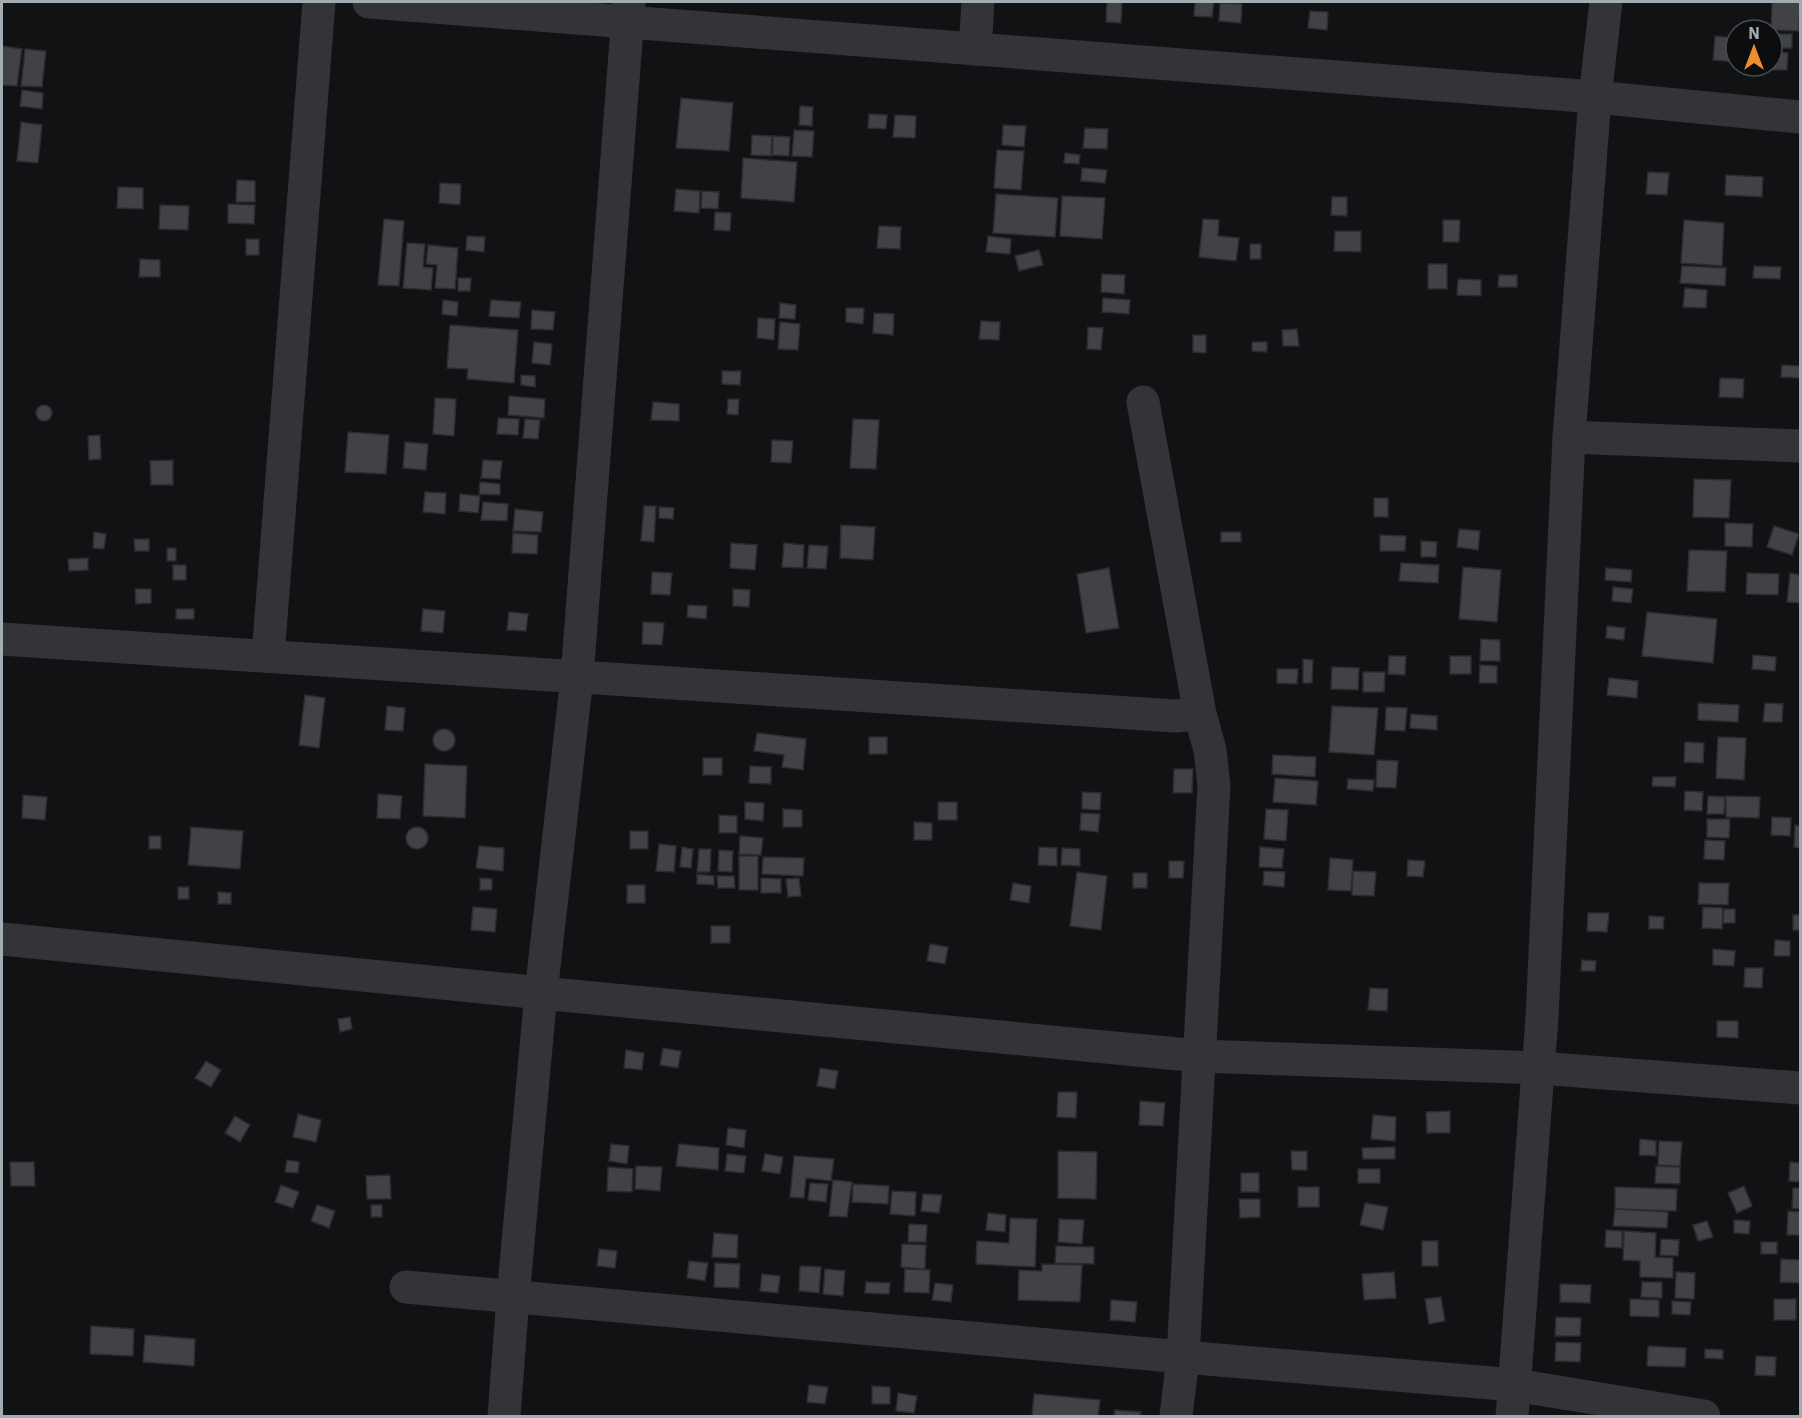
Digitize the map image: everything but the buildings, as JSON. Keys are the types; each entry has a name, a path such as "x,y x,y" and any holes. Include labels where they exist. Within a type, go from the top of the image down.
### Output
{"street":[{"path":"268,656 319,2"},
{"path":"369,2 628,11 975,49 1596,97 1800,117"},
{"path":"975,49 978,2"},
{"path":"1512,1416 1539,1068 1569,437 1605,2"},
{"path":"504,1416 542,993 577,676 628,11"},
{"path":"1143,402 1200,714 1210,750 1214,786 1183,1357 1176,1416"},
{"path":"1569,437 1800,446"},
{"path":"2,639 1175,716 1200,714"},
{"path":"2,939 1199,1056 1539,1068 1800,1088"},
{"path":"406,1287 1515,1385 1704,1416"}]}
